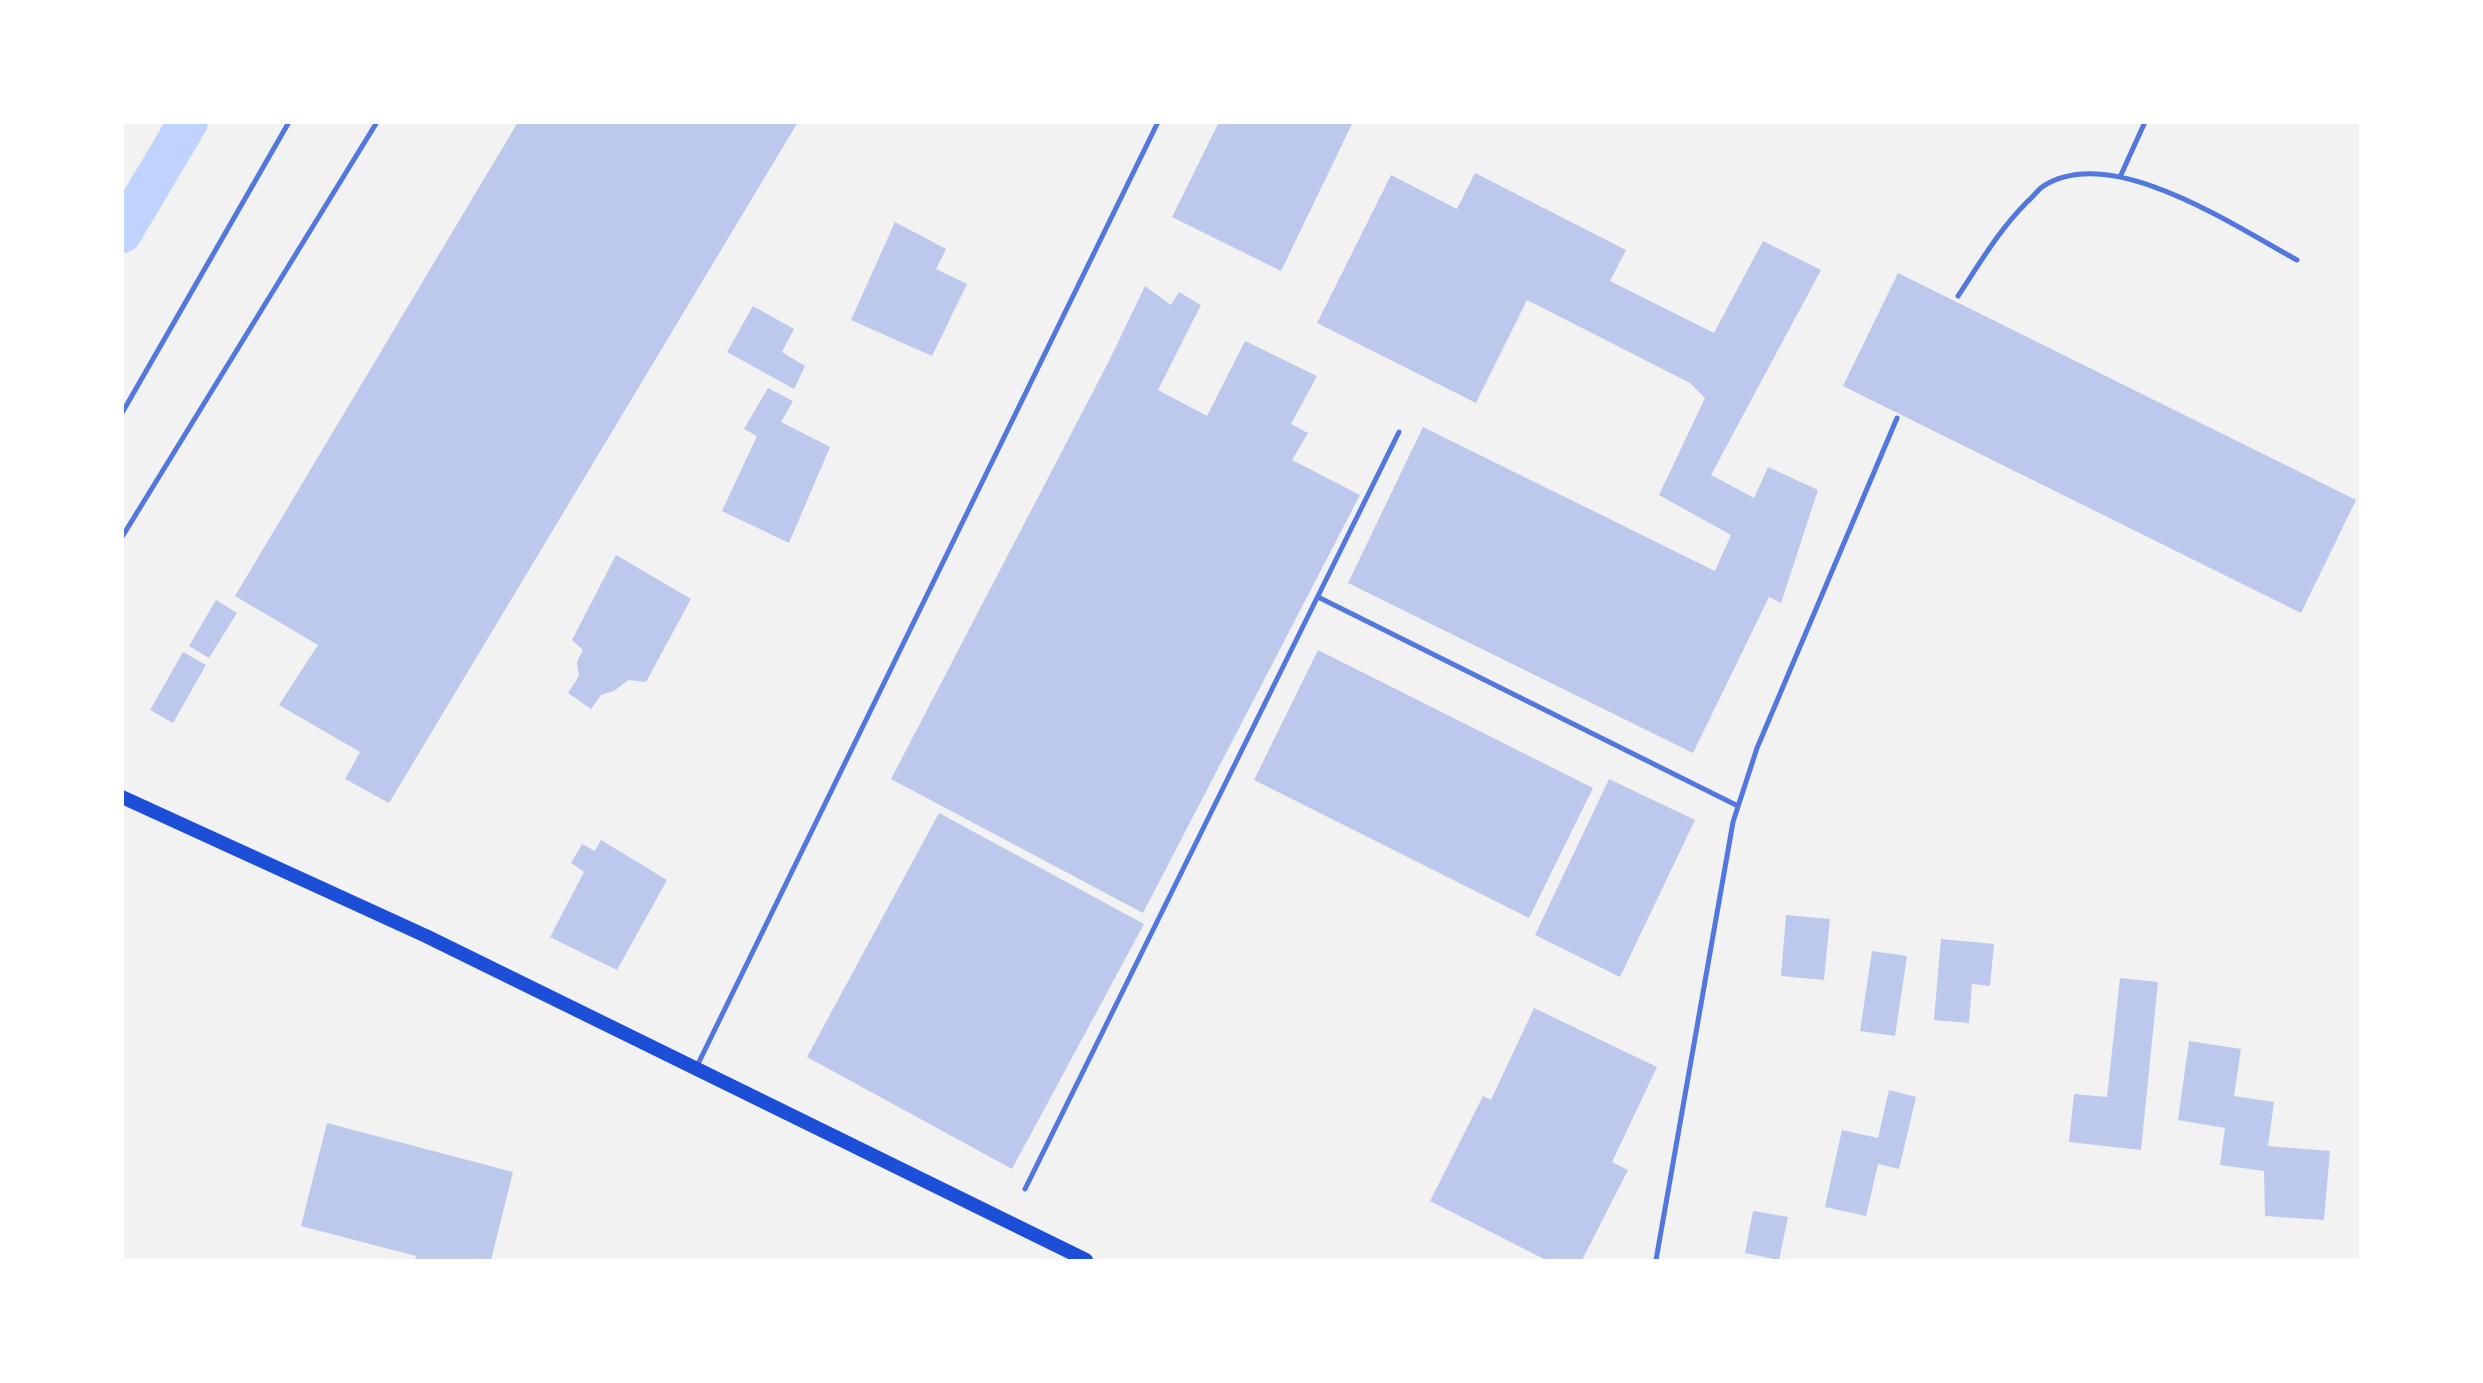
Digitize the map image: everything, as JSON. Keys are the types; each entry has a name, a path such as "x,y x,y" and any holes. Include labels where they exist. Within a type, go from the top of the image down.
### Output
{"main road":[{"path":"122,797 426,936 1086,1261"}],"lane":[{"path":"122,413 289,122"},
{"path":"122,537 376,122"},
{"path":"696,1068 1158,122"},
{"path":"2120,177 2145,122"},
{"path":"1958,296 2006,223 2043,187 2066,177 2098,173 2139,181 2181,197 2297,260"},
{"path":"1656,1261 1733,822 1757,748 1897,418"},
{"path":"1025,1189 1399,432"},
{"path":"1318,597 1738,806"}],"building":[{"path":"518,122 798,122 389,803 345,779 360,752 279,705 318,645 235,596"},
{"path":"1219,122 1353,122 1281,271 1172,217"},
{"path":"1475,173 1626,250 1610,281 1714,333 1763,241 1821,270 1711,475 1754,498 1768,467 1818,490 1781,603 1769,597 1693,753 1348,583 1423,427 1715,571 1731,535 1659,495 1705,398 1690,383 1527,300 1476,403 1317,323 1391,175 1457,209"},
{"path":"895,222 946,249 936,269 967,284 932,356 851,320"},
{"path":"1898,273 2356,500 2301,613 1843,386"},
{"path":"1145,286 1171,305 1179,292 1201,305 1158,390 1207,416 1245,341 1317,376 1291,424 1308,433 1292,460 1360,495 1143,913 891,779 1108,363"},
{"path":"753,306 794,329 782,352 805,366 794,389 727,352"},
{"path":"768,388 793,401 781,422 830,447 789,543 722,511 757,436 744,429"},
{"path":"616,555 691,599 646,682 628,680 614,691 601,695 591,709 568,693 579,676 577,662 583,650 572,640"},
{"path":"216,600 237,613 209,658 189,646"},
{"path":"1318,650 1593,788 1529,918 1254,780"},
{"path":"183,652 206,665 173,723 150,710"},
{"path":"1609,779 1695,820 1620,977 1535,935"},
{"path":"939,813 1144,924 1012,1169 807,1057"},
{"path":"601,840 667,880 617,970 550,937 584,872 571,863 582,844 595,851"},
{"path":"1786,915 1830,919 1824,980 1781,976"},
{"path":"1941,939 1994,944 1990,986 1972,984 1969,1023 1934,1020"},
{"path":"1872,951 1907,956 1895,1036 1860,1031"},
{"path":"2120,978 2158,982 2141,1150 2069,1142 2074,1094 2107,1097"},
{"path":"1534,1008 1657,1067 1612,1162 1628,1170 1582,1260 1546,1260 1430,1201 1483,1096 1491,1100"},
{"path":"2189,1041 2241,1049 2234,1096 2274,1102 2268,1146 2330,1151 2324,1220 2265,1216 2264,1171 2220,1165 2225,1128 2178,1120"},
{"path":"1889,1090 1916,1097 1899,1169 1878,1164 1866,1216 1825,1207 1842,1130 1878,1138"},
{"path":"327,1123 513,1172 491,1260 415,1260 416,1256 301,1226"},
{"path":"1753,1211 1788,1217 1779,1260 1745,1253"}],"waterway":[{"path":"122,233 188,122"}]}
